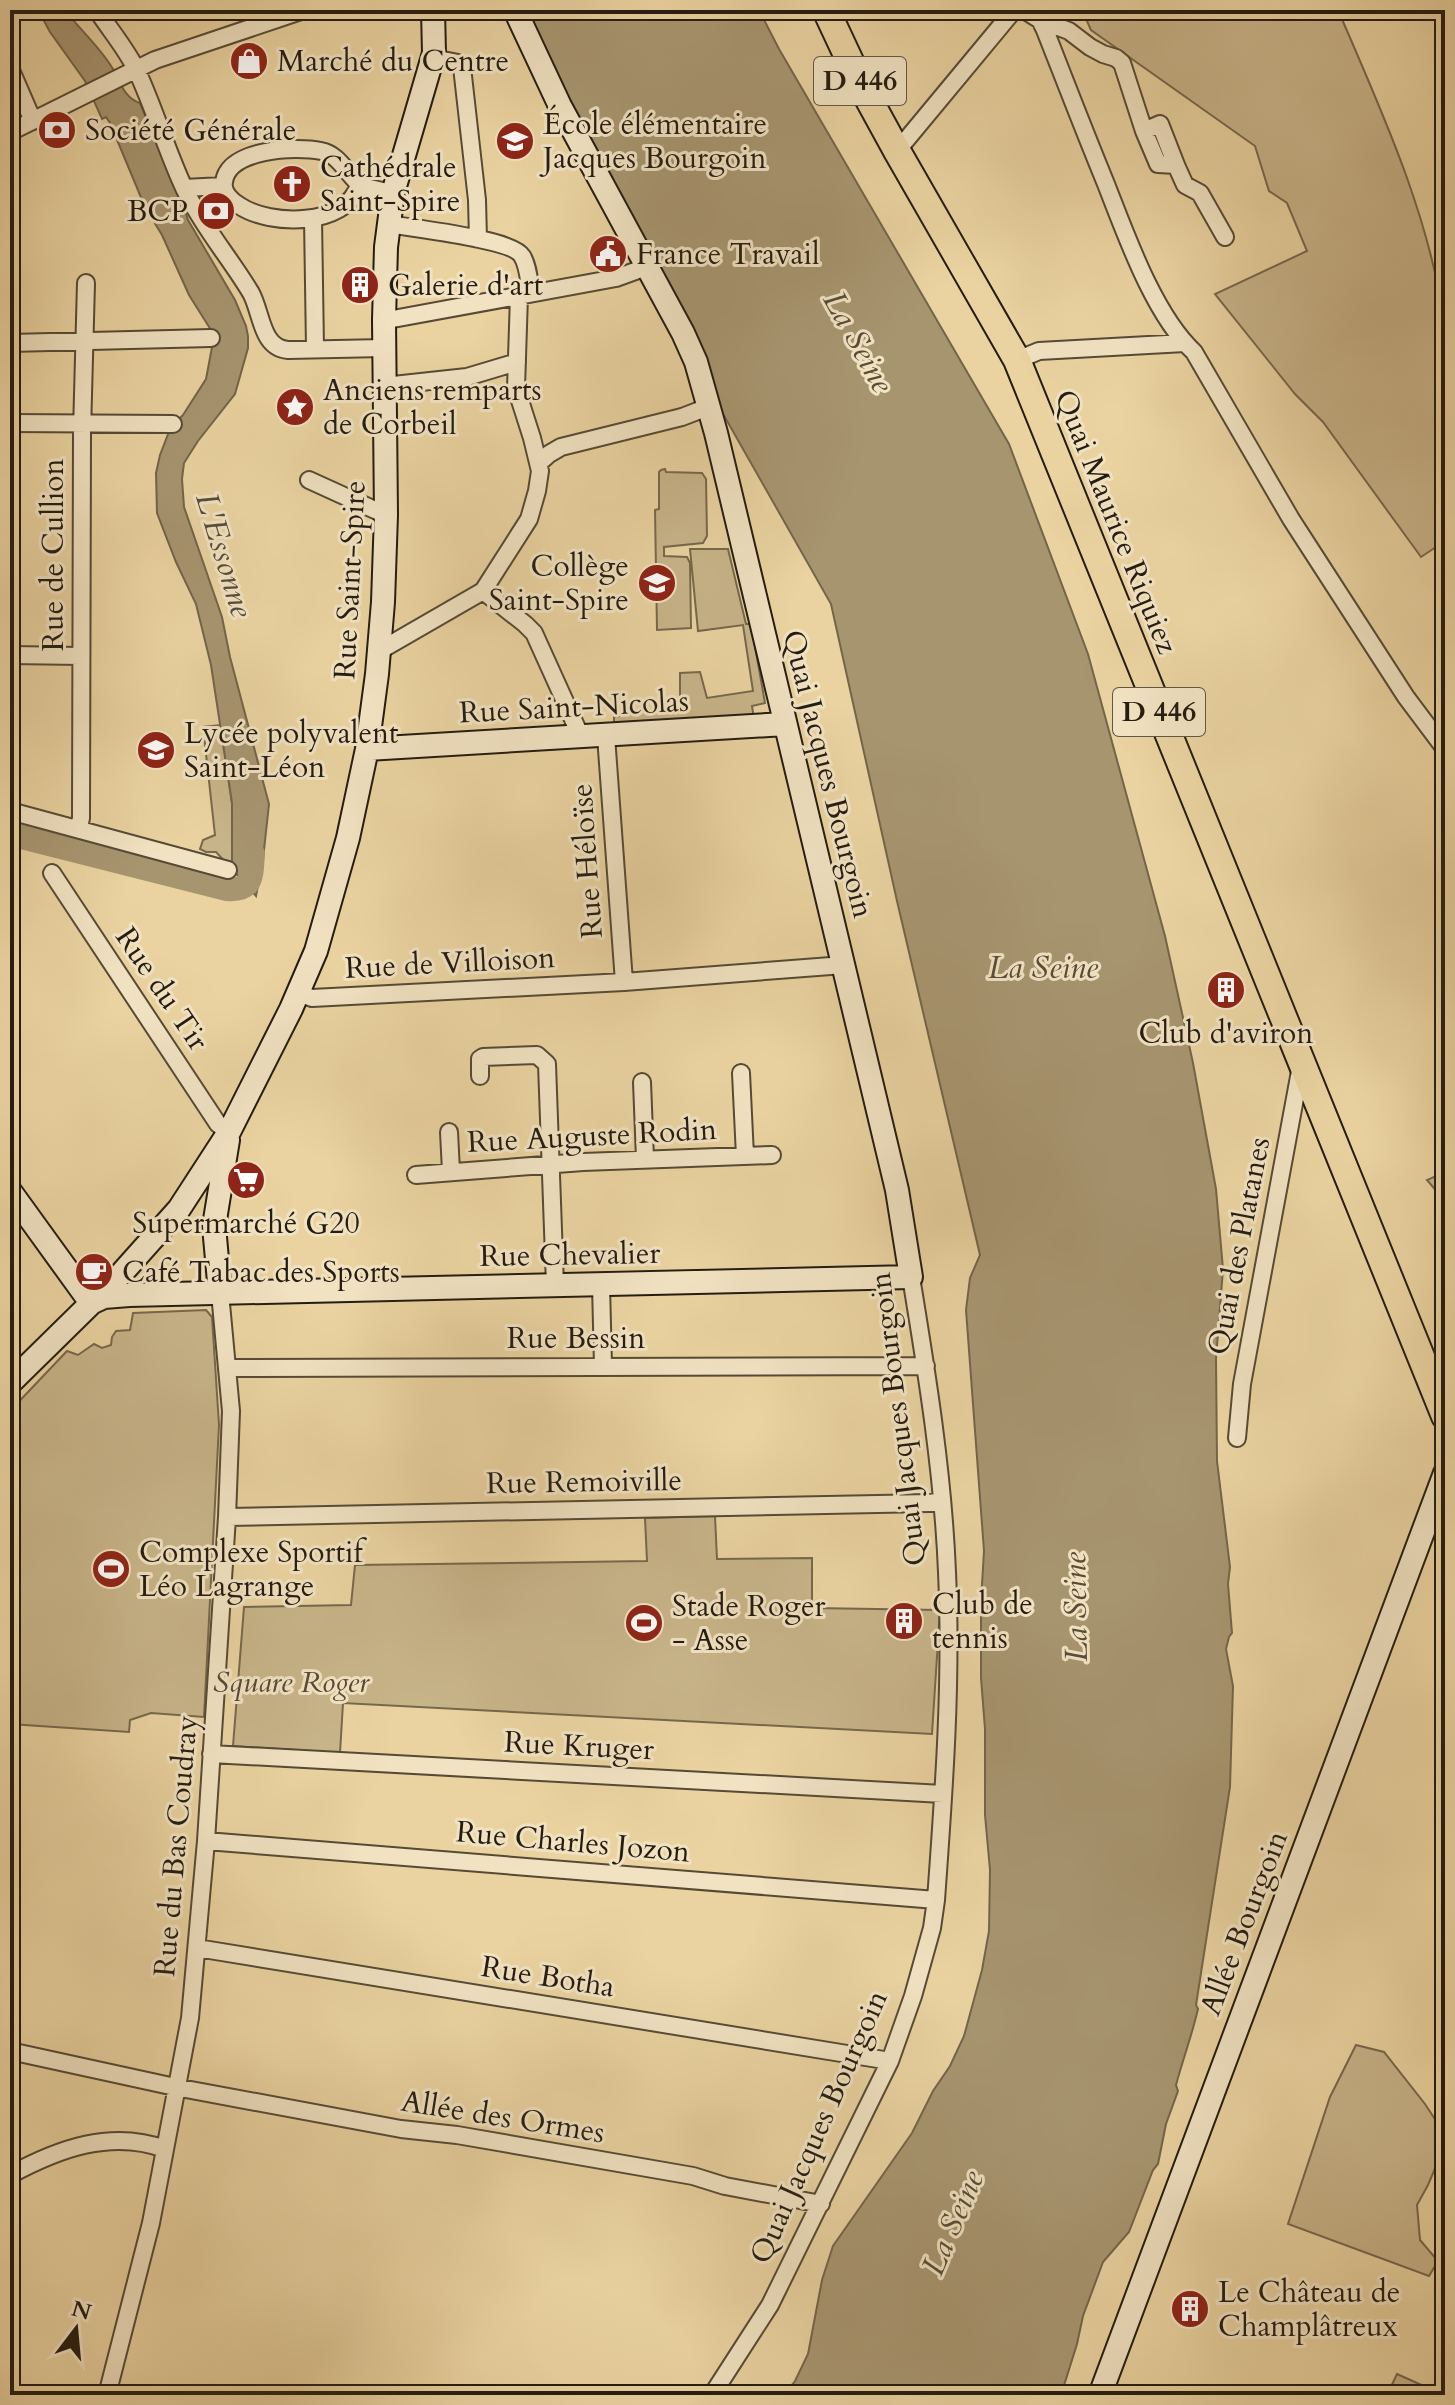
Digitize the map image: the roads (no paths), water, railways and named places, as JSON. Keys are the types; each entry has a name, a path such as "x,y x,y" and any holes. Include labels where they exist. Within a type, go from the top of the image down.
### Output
{"main road":[{"name":"D 446","path":"826,10 862,87 897,151"},
{"name":"Quai Maurice Riquiez","path":"897,151 1017,360 1301,1064"},
{"name":"D 446","path":"1301,1064 1445,1416"}],"street":[{"path":"97,10 136,69 184,188 197,213 251,293 273,345 281,349 384,348"},
{"path":"10,132 136,69 304,10"},
{"name":"Rue Saint-Spire","path":"120,1285 179,1209 229,1132 298,993 316,951 333,895 367,749 379,651 386,515 383,321 388,224 393,193 433,58 433,10"},
{"name":"Quai Jacques Bourgoin","path":"501,10 708,407"},
{"name":"Quai Jacques Bourgoin","path":"515,10 560,106 696,362 897,1190 926,1366 942,1501 947,1571 948,1716 932,1928 890,2061 770,2305 712,2395"},
{"path":"897,151 1014,10"},
{"path":"1024,10 1069,31 1090,47 1122,63 1158,164 1176,165 1185,185 1200,193 1225,237"},
{"path":"1040,20 1150,287 1185,343 1194,352 1291,519 1406,697 1445,749"},
{"path":"433,58 458,63 462,67 477,200 478,239"},
{"path":"10,68 33,121"},
{"path":"359,185 341,208 313,219 270,217 250,212 234,202 223,186 226,173 233,163 265,152 308,150 332,156 359,185 393,193"},
{"path":"184,188 223,186"},
{"path":"313,219 315,348"},
{"path":"379,651 483,591 529,519 537,491 539,463 516,388 525,294 523,257 515,249 478,239 388,224"},
{"path":"383,321 616,278 638,270"},
{"name":"Rue de Cullion","path":"79,828 86,283"},
{"path":"10,343 211,338"},
{"path":"1017,360 1039,351 1185,343"},
{"path":"384,386 467,377 517,362"},
{"path":"539,463 561,447 682,417 708,407"},
{"path":"10,423 173,424"},
{"path":"309,480 386,515"},
{"path":"483,591 534,633 581,737"},
{"path":"10,655 81,656"},
{"name":"Rue Saint-Nicolas","path":"367,749 785,724"},
{"name":"Rue Héloïse","path":"606,736 624,982"},
{"path":"10,811 228,870"},
{"name":"Rue du Tir","path":"52,873 218,1124 229,1132"},
{"name":"Rue de Villoison","path":"298,993 312,998 624,982 844,965"},
{"path":"480,1076 480,1059 483,1057 537,1055 547,1064 555,1285"},
{"name":"Quai des Platanes","path":"1237,1438 1242,1384 1301,1064"},
{"path":"741,1073 745,1156"},
{"path":"642,1082 645,1159"},
{"name":"Rue Saint-Spire","path":"226,1293 214,1226 229,1132"},
{"path":"449,1132 451,1171"},
{"name":"Rue Auguste Rodin","path":"416,1175 551,1164 772,1155"},
{"path":"205,1200 213,1158"},
{"path":"10,1191 91,1303 10,1383"},
{"path":"179,1209 212,1197 214,1226"},
{"name":"Rue Chevalier","path":"91,1303 120,1285 226,1293 911,1277"},
{"path":"601,1285 603,1366"},
{"name":"Rue du Bas Coudray","path":"107,2395 151,2223 190,2018 206,1841 227,1517 231,1411 226,1293"},
{"name":"Rue Bessin","path":"227,1368 926,1366"},
{"name":"Allée Bourgoin","path":"1100,2395 1445,1473"},
{"name":"Rue Remoiville","path":"227,1517 942,1501"},
{"name":"Rue Kruger","path":"211,1754 943,1794"},
{"name":"Rue Charles Jozon","path":"206,1841 936,1900"},
{"name":"Rue Botha","path":"197,1948 890,2061"},
{"name":"Allée des Ormes","path":"10,2051 175,2087 401,2129 457,2135 693,2176 725,2186 821,2204"},
{"path":"10,2175 60,2151 85,2144 134,2142 165,2149"}],"water":[{"path":"38,10 65,10 108,61 127,94 140,103 188,220 235,300 246,326 248,348 235,394 184,463 182,479 184,507 222,617 269,804 256,896 232,869 232,803 211,665 196,604 157,513 156,473 160,455 170,429 206,379 213,342 211,330 189,295 162,235 145,207 110,123 106,117 102,119 85,81"},
{"name":"La Seine","path":"519,10 759,10 1009,444 1088,654 1165,936 1216,1189 1223,1269 1216,1359 1217,1461 1230,1567 1228,1584 1232,1633 1226,1649 1233,1686 1230,1787 1196,2005 1198,2009 1158,2164 1129,2232 1103,2262 1083,2316 1061,2395 784,2395 795,2381 808,2354 822,2280 833,2246 912,2133 964,2036 989,1931 990,1870 985,1815 985,1729 981,1678 984,1551 966,1310 970,1278 980,1255 831,604 722,412 714,387"}],"waterway":[{"name":"L'Essonne","path":"10,834 227,889 247,884 253,854"}],"place":[{"name":"Marché du Centre","path":"249,61"},
{"name":"Société Générale","path":"57,130"},
{"name":"École élémentaire Jacques Bourgoin","path":"515,141"},
{"name":"Cathédrale Saint-Spire","path":"292,184"},
{"name":"BCP","path":"216,211"},
{"name":"France Travail","path":"608,254"},
{"name":"Galerie d'art","path":"360,285"},
{"name":"Anciens remparts de Corbeil","path":"295,407"},
{"name":"Collège Saint-Spire","path":"657,583"},
{"name":"Lycée polyvalent Saint-Léon","path":"156,750"},
{"name":"Club d'aviron","path":"1226,990"},
{"name":"Supermarché G20","path":"246,1180"},
{"name":"Café Tabac des Sports","path":"94,1272"},
{"name":"Complexe Sportif Léo Lagrange","path":"111,1569"},
{"name":"Club de tennis","path":"904,1621"},
{"name":"Stade Roger - Asse","path":"644,1623"},
{"name":"Le Château de Champlâtreux","path":"1190,2309"}],"park label":[{"name":"Square Roger","path":"291,1682"}]}
